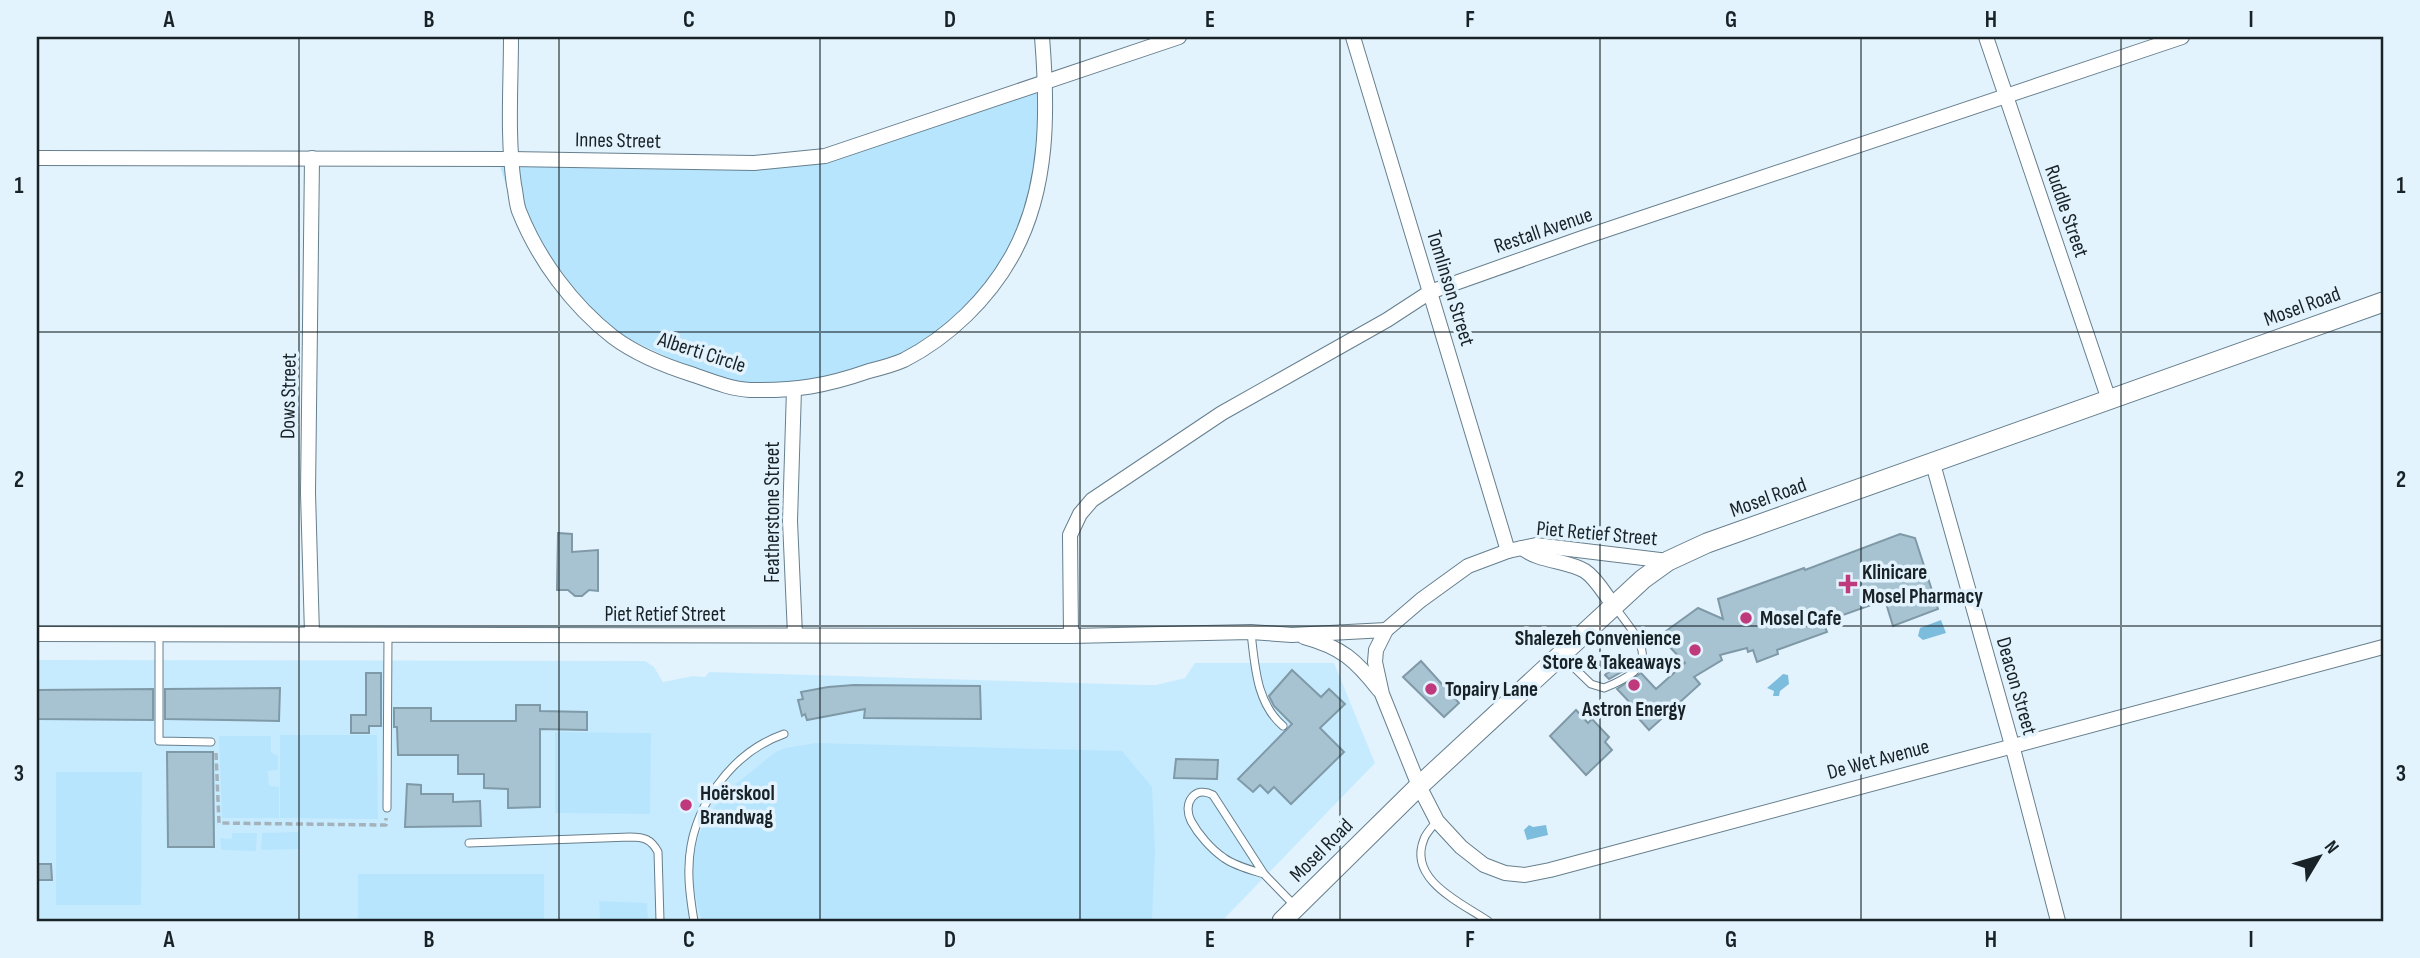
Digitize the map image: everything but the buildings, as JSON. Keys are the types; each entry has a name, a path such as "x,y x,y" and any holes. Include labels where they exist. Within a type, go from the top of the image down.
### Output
{"street":[{"name":"Alberti Circle","path":"511,37 510,159 518,209 544,262 613,337 648,358 713,382 747,390 794,389 830,384 903,360 959,322 988,291 1013,254 1034,197 1044,152 1045,81 1042,37"},
{"name":"Innes Street","path":"37,158 510,159 754,163 805,160 825,156 1179,37"},
{"name":"Tomlinson Street","path":"1353,37 1430,292 1515,549"},
{"name":"Ruddle Street","path":"1986,37 2109,400"},
{"name":"Restall Avenue","path":"1071,636 1070,535 1080,514 1092,500 1222,413 1387,320 1430,292 2182,37"},
{"name":"Dows Street","path":"312,158 308,494 312,634"},
{"name":"Mosel Road","path":"1282,921 1419,786 1643,579 1668,561 1707,543 2383,302"},
{"name":"Featherstone Street","path":"794,389 790,521 795,635"},
{"name":"Deacon Street","path":"1933,464 2012,745 2057,921"},
{"name":"Piet Retief Street","path":"1419,786 1382,694 1375,662 1376,650 1386,630 1421,600 1468,566 1515,549 1536,545 1668,561"},
{"name":"Piet Retief Street","path":"1515,549 1585,571 1614,606"},
{"name":"Piet Retief Street","path":"37,634 1071,636 1251,632 1292,635 1386,630"},
{"name":"Piet Retief Street","path":"1292,635 1331,647 1349,656 1360,665 1382,694"},
{"name":"De Wet Avenue","path":"1419,786 1437,821 1461,847 1484,866 1505,873 1525,875 2383,647"}],"lane":[{"path":"1561,654 1591,684 1599,688 1615,684 1641,666 1643,649 1614,606"},
{"path":"1251,632 1258,682 1270,712 1283,726"},
{"path":"159,635 159,741 211,742"},
{"path":"387,808 388,635"},
{"path":"694,921 688,865 704,806 728,772 769,740 784,734"},
{"path":"1264,874 1225,859 1205,841 1188,813 1189,802 1197,792 1204,791 1213,795 1264,874 1297,907"},
{"path":"1437,821 1424,839 1421,858 1426,874 1461,905 1488,921"},
{"path":"468,843 630,837 648,839 658,852 660,921"}],"path":[{"path":"211,742 215,746 218,765 219,823 386,825 387,808"}],"shaded area":[{"path":"1043,86 1036,166 1010,253 966,325 903,361 748,394 596,324 514,210 499,163 798,166"},
{"path":"1941,620 1946,633 1923,640 1918,636 1920,628"},
{"name":"Hoërskool Brandwag","path":"37,660 645,661 654,667 663,682 693,676 705,677 709,672 1146,685 1185,678 1195,663 1334,663 1375,763 1222,921 37,921"},
{"path":"1783,674 1788,675 1789,684 1780,691 1779,696 1773,696 1774,691 1767,688"},
{"path":"555,732 651,733 650,814 555,813"},
{"path":"280,735 377,735 378,819 280,818"},
{"path":"219,736 271,736 271,752 278,756 278,770 268,771 269,786 279,787 279,818 222,818"},
{"path":"815,743 1122,751 1152,787 1155,850 1152,921 702,921 693,875 698,837 706,819 733,787 771,755 786,748"},
{"path":"56,772 142,772 141,905 56,905"},
{"path":"1529,825 1546,825 1548,835 1527,840 1524,830"},
{"path":"299,832 300,849 261,850 262,833"},
{"path":"232,833 257,833 256,851 221,850 220,838 232,839"},
{"path":"358,874 544,874 544,921 358,921"},
{"path":"599,901 647,903 648,921 600,921"}],"place":[{"name":"Klinicare Mosel Pharmacy","path":"1848,584"},
{"name":"Mosel Cafe","path":"1746,618"},
{"name":"Shalezeh Convenience Store & Takeaways","path":"1695,650"},
{"name":"Astron Energy","path":"1634,685"},
{"name":"Topairy Lane","path":"1431,689"},
{"name":"Hoërskool Brandwag","path":"686,805"}]}
